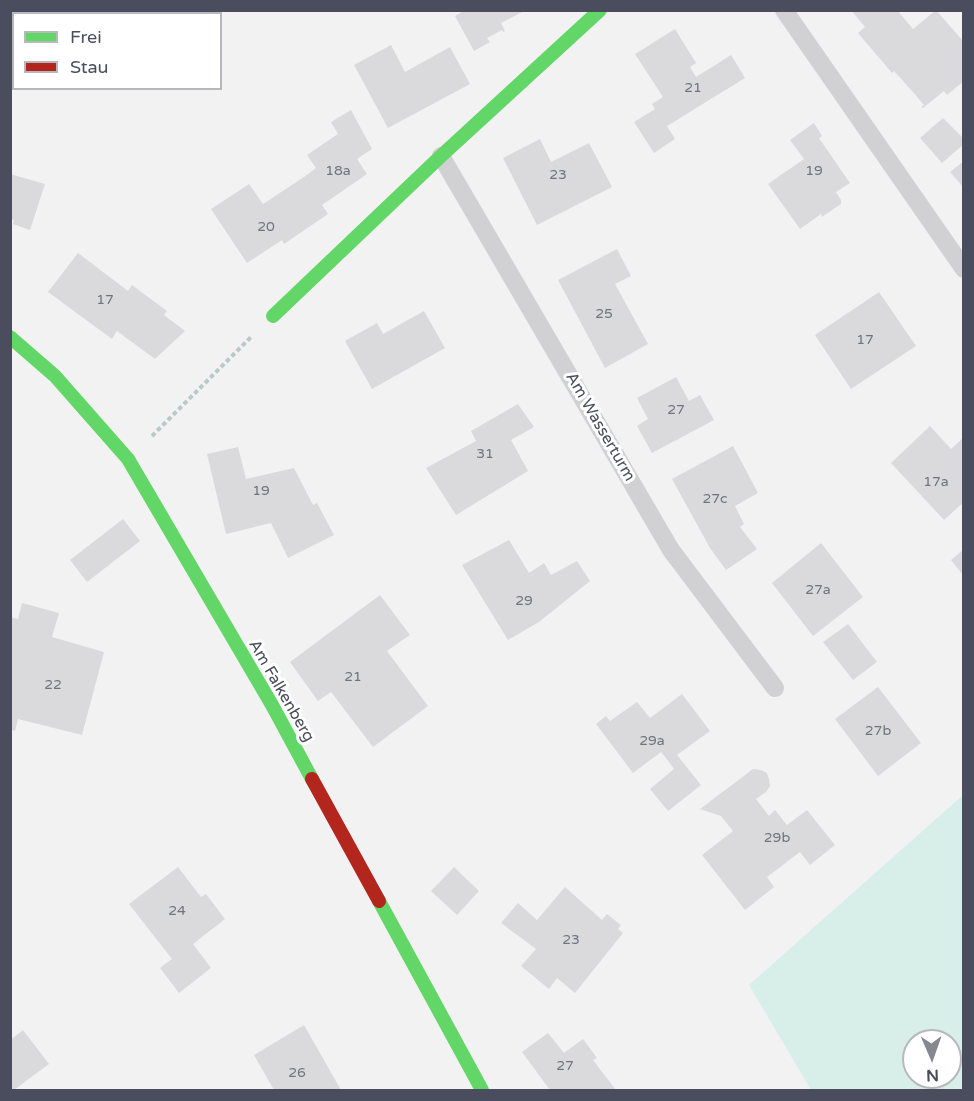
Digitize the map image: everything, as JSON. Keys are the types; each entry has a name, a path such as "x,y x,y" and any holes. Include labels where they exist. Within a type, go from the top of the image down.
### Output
{"street":[{"path":"273,316 441,156 600,10"},
{"name":"Am Falkenberg","path":"10,337 54,376 128,459 272,705 482,1090"}],"lane":[{"path":"784,10 963,269"},
{"name":"Am Wasserturm","path":"441,156 671,550 776,688"}],"path":[{"path":"128,459 273,316"}],"green space":[{"path":"963,795 963,1090 811,1090 749,985"}],"building":[{"path":"465,10 526,10 501,23 505,31 502,30 487,38 490,42 474,51 455,16"},
{"path":"851,10 897,10 913,29 936,10 964,42 964,74 962,75 964,81 947,95 944,91 923,108 921,107 924,105 894,71 892,73 858,33 865,27"},
{"path":"675,29 696,63 690,67 696,77 731,55 745,78 667,126 675,139 654,153 634,122 655,109 652,104 663,97 635,54"},
{"path":"391,45 405,72 450,47 470,84 388,128 354,65"},
{"path":"351,110 372,149 357,159 367,174 322,205 328,214 284,244 282,240 247,263 211,209 249,184 263,204 304,177 316,168 307,155 338,134 331,122"},
{"path":"943,118 964,139 964,144 942,163 920,138"},
{"path":"814,123 822,136 819,138 850,183 836,192 841,204 822,217 821,214 800,229 768,184 804,159 790,140"},
{"path":"540,139 551,162 589,143 612,187 537,225 503,158"},
{"path":"964,161 964,188 950,172"},
{"path":"10,174 45,184 30,230 13,224 14,220 10,219"},
{"path":"617,249 631,276 615,284 648,344 605,368 558,280"},
{"path":"78,253 128,291 132,285 167,311 164,315 185,331 155,359 117,331 112,339 48,292"},
{"path":"879,292 916,346 851,389 815,335"},
{"path":"424,311 445,348 372,389 345,341 377,323 383,334"},
{"path":"676,377 689,401 700,395 714,420 652,453 637,426 648,419 637,398"},
{"path":"518,404 534,427 511,440 528,471 456,515 426,468 476,441 471,431"},
{"path":"930,426 951,449 964,437 964,502 944,520 891,463"},
{"path":"733,446 758,493 735,506 744,524 740,527 757,549 726,570 710,548 672,479"},
{"path":"238,447 246,479 294,468 313,505 317,503 334,535 288,558 271,523 226,534 207,454"},
{"path":"123,519 140,541 87,582 70,560"},
{"path":"509,540 529,573 544,563 551,575 577,561 590,581 539,622 508,640 462,565"},
{"path":"821,543 863,597 813,636 772,583"},
{"path":"964,549 964,576 951,560"},
{"path":"380,595 410,635 387,651 428,706 373,747 331,692 318,701 290,662"},
{"path":"22,603 59,613 52,637 104,652 82,735 18,719 15,731 10,729 10,617 18,619"},
{"path":"848,624 877,662 853,680 823,642"},
{"path":"878,687 921,743 878,776 835,719"},
{"path":"682,694 710,731 677,755 701,785 668,811 650,789 674,769 661,752 633,773 596,724 606,716 610,721 637,702 650,718"},
{"path":"753,769 767,773 770,786 756,799 769,816 775,810 787,825 807,810 835,845 810,865 800,852 767,877 774,887 745,910 702,855 733,831 721,816 700,809"},
{"path":"178,867 201,897 206,894 225,919 193,944 211,968 179,993 160,968 172,959 129,904"},
{"path":"454,867 479,891 457,915 431,891"},
{"path":"565,887 602,920 607,914 621,925 618,929 623,933 575,993 557,978 549,989 521,966 536,949 501,923 518,903 537,920"},
{"path":"304,1025 341,1090 274,1090 254,1055"},
{"path":"23,1030 49,1064 14,1090 10,1090 10,1040"},
{"path":"548,1033 564,1053 583,1039 597,1058 593,1060 616,1090 550,1090 522,1052"}],"traffic: fast":[{"path":"273,316 441,156 600,10"},
{"path":"10,337 55,376 128,459 272,705 312,779"},
{"path":"379,901 482,1090"}],"traffic: jam":[{"path":"312,779 379,901"}]}
